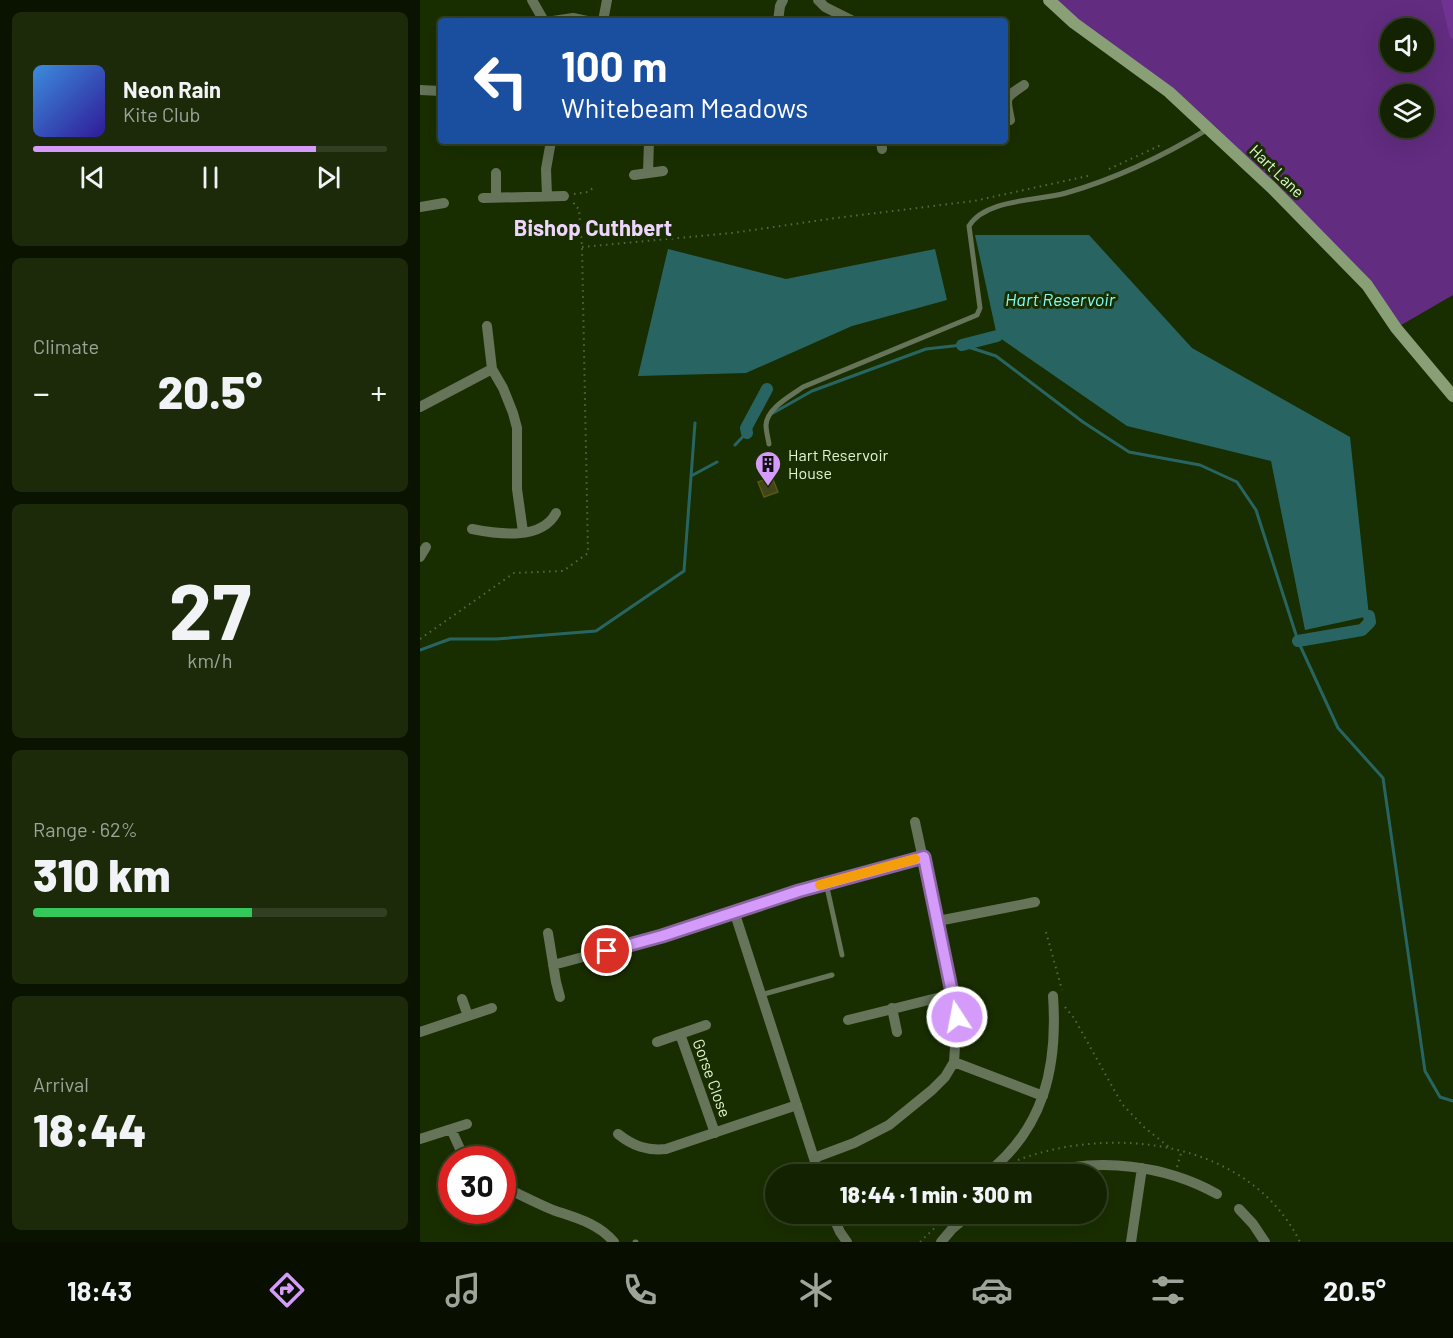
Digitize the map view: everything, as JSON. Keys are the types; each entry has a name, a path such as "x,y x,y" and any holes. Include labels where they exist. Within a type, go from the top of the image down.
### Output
{"street":[{"path":"532,0 542,18"},
{"path":"604,18 608,0"},
{"path":"778,18 783,0"},
{"path":"818,0 846,18"},
{"name":"Hart Lane","path":"1049,0 1074,23 1169,92 1271,188 1367,285 1396,328 1453,396"},
{"path":"1008,96 1024,85"},
{"path":"420,90 438,91"},
{"path":"1008,110 1010,120"},
{"path":"547,196 546,169 550,144"},
{"path":"648,173 649,144"},
{"path":"634,175 663,171"},
{"path":"496,173 496,197"},
{"path":"483,198 564,196"},
{"path":"420,207 444,203"},
{"path":"487,326 492,369 510,404 517,429 517,489 522,532"},
{"path":"420,407 492,369"},
{"path":"472,529 502,534 522,532 545,526 556,513"},
{"path":"420,557 426,547"},
{"path":"814,1158 854,1143 889,1125 932,1090 945,1077 954,1062 957,1017 915,822"},
{"path":"553,965 662,936 826,883 924,857"},
{"path":"938,921 1035,902"},
{"path":"734,911 816,1164"},
{"path":"548,933 560,997"},
{"path":"848,1020 952,994"},
{"path":"998,1164 1012,1152 1025,1134 1043,1096 1052,1067 1058,996"},
{"path":"462,999 468,1016"},
{"path":"420,1032 492,1008"},
{"path":"892,1008 897,1032"},
{"name":"Gorse Close","path":"657,1042 705,1026"},
{"name":"Gorse Close","path":"680,1034 716,1133"},
{"path":"954,1062 1043,1096"},
{"name":"Gorse Close","path":"618,1134 628,1142 655,1150 666,1149 797,1105"},
{"path":"420,1139 467,1124"},
{"path":"451,1129 459,1146"},
{"path":"1107,1166 1142,1168 1175,1175 1217,1194"},
{"path":"1131,1242 1142,1168"},
{"path":"516,1192 553,1209 586,1220 614,1242"},
{"path":"1239,1209 1265,1242"},
{"path":"836,1224 847,1242"},
{"path":"941,1242 958,1224"}],"lane":[{"path":"769,444 766,424 769,415 803,387 977,315 980,308 969,226 973,218 1000,206 1065,193 1108,177 1175,149 1209,129"},
{"path":"826,883 842,955"},
{"path":"761,995 832,975"}],"path":[{"path":"1107,169 1168,141"},
{"path":"582,247 732,233 974,201 1097,174"},
{"path":"420,639 514,573 563,571 588,553 582,247 579,209 574,205 574,194 588,192 592,188"},
{"path":"1046,932 1058,996"},
{"path":"1065,1007 1074,1018 1122,1104 1144,1127 1169,1147"},
{"path":"1017,1160 1079,1144 1116,1143 1182,1150 1222,1165 1247,1180 1276,1206 1300,1242"},
{"path":"1175,1175 1182,1150"},
{"path":"920,1242 939,1224"}],"shaded area":[{"path":"1049,0 1453,0 1453,295 1396,328 1367,285 1169,92"},
{"path":"1441,0 1453,0 1453,39 1450,38"}],"water":[{"name":"Hart Reservoir","path":"975,235 1089,235 1192,348 1350,437 1369,616 1305,630 1271,461 1127,426 997,336"},
{"path":"668,249 786,279 935,249 947,300 852,326 746,373 638,376"}],"building":[{"name":"Hart Reservoir House","path":"772,477 778,492 764,497 758,482"}],"waterway":[{"path":"962,345 997,336"},
{"path":"773,413 812,391 926,349 962,345 996,356 1083,422 1129,452 1200,465 1237,482 1256,510 1298,641 1338,728 1383,778 1425,1071 1440,1097 1453,1101"},
{"path":"747,433 746,428 767,389"},
{"path":"420,650 450,639 496,639 596,631 684,571 695,423"},
{"path":"735,445 751,428"},
{"path":"691,476 717,462"},
{"path":"1298,641 1362,630 1370,622 1369,616"}],"slow traffic":[{"path":"820,885 915,859"}],"place":[{"name":"Hart Reservoir House","path":"768,487"}],"district":[{"name":"Bishop Cuthbert","path":"593,228"}],"route":[{"path":"607,951 662,936 819,885 924,857 957,1017"}]}
